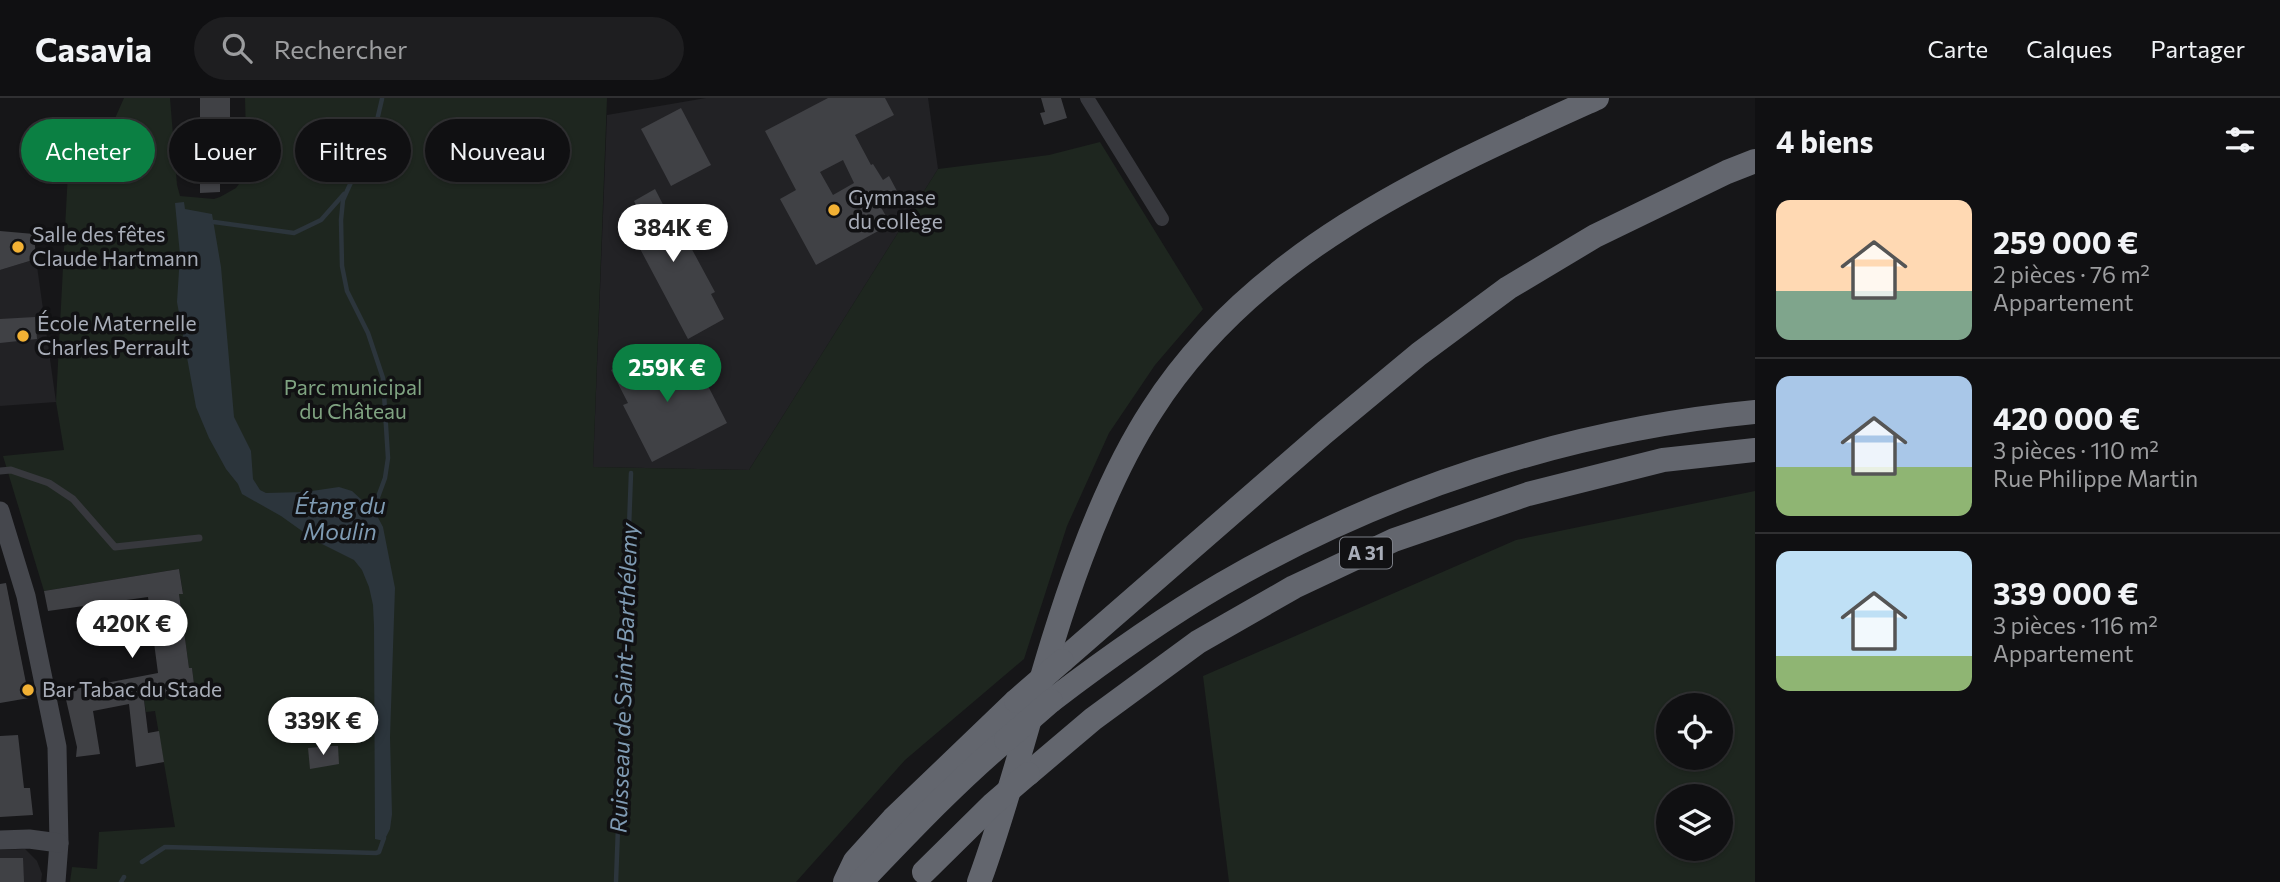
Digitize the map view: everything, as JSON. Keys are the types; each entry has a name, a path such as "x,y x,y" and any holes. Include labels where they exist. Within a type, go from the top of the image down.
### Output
{"highway":[{"path":"979,882 1060,621 1100,509 1125,456 1153,409 1184,366 1255,291 1320,241 1427,178 1597,98"},
{"path":"845,882 855,861 893,819 1016,701 1325,432 1419,354 1508,288 1595,236 1755,161"},
{"name":"A 31","path":"861,882 977,764 1051,701 1113,654 1221,584 1276,554 1380,506 1440,482 1582,440 1648,426 1755,412"},
{"name":"A 31","path":"920,877 993,804 1093,719 1198,642 1294,587 1394,540 1528,494 1663,460 1755,450"}],"street":[{"path":"1087,98 1162,219"},
{"path":"0,510 26,596 57,747 59,843 56,882"},
{"path":"0,840 29,839 59,843"}],"lane":[{"path":"0,471 7,470 49,483 73,499 115,547 200,538"}],"shaded area":[{"path":"706,98 928,98 938,169 749,470 593,467 607,115"},
{"name":"École Maternelle Charles Perrault","path":"36,259 56,402 0,406 0,270"},
{"path":"25,849 37,861 42,874 41,882 0,882 0,850"}],"green space":[{"name":"Parc municipal du Château","path":"124,98 170,98 169,182 177,182 180,196 214,199 236,188 240,182 281,182 281,119 246,119 245,98 607,98 593,467 749,470 938,169 1049,155 1100,142 1203,309 1155,365 1109,433 1067,526 1024,659 905,760 796,882 70,882 72,867 97,869 99,832 175,827 155,711 146,712 144,700 195,692 179,594 183,593 179,569 44,591 3,456 64,450 56,402 67,182 155,182 155,119 115,119"},
{"path":"1755,491 1755,882 1229,882 1203,676 1516,540"}],"water":[{"name":"Étang du Moulin","path":"184,202 185,209 212,214 221,267 234,417 251,451 253,479 260,490 266,493 305,492 339,487 352,491 375,512 383,527 395,588 390,737 392,814 390,829 384,841 375,839 374,626 369,587 362,570 354,560 316,541 281,516 242,494 209,438 196,407 177,302 180,255 175,203"}],"building":[{"path":"200,98 230,98 230,119 200,119"},
{"path":"828,98 885,98 894,115 855,135 871,165 873,164 883,180 889,176 897,191 878,202 887,218 880,230 816,265 780,199 796,190 765,131","holes":["843,160 854,183 833,195 820,172"]},
{"path":"1041,98 1061,98 1067,118 1044,125 1040,113 1045,112"},
{"path":"681,108 711,165 671,186 641,129"},
{"path":"200,182 220,182 220,192 200,193"},
{"path":"655,189 671,220 675,218 715,292 711,294 724,319 688,339 621,213 636,205 634,201"},
{"name":"Salle des fêtes Claude Hartmann","path":"0,231 34,234 36,259 0,270"},
{"path":"35,317 37,339 0,343 0,319"},
{"path":"654,347 671,380 701,364 710,380 706,382 727,423 652,462 623,405 628,403 611,370"},
{"path":"179,569 183,594 179,594 195,692 144,700 148,733 159,731 164,762 136,767 129,704 93,711 100,754 76,757 77,747 64,691 158,673 148,597 48,611 44,591"},
{"path":"6,583 29,698 0,703 0,584"},
{"path":"18,735 24,788 30,788 33,815 0,817 0,736"},
{"path":"338,746 339,764 310,769 308,748"},
{"path":"0,858 23,858 24,882 0,882"}],"waterway":[{"name":"Ruisseau de Saint-Barthélemy","path":"369,511 385,478 388,458 383,378 368,333 347,291 342,266 341,220 343,200 371,146 382,99"},
{"path":"214,222 294,233 321,220 344,194"},
{"name":"Ruisseau de Saint-Barthélemy","path":"616,882 631,473"},
{"name":"Ruisseau de Saint-Barthélemy","path":"142,862 165,847 376,853 379,852 384,838"},
{"name":"Ruisseau de Saint-Barthélemy","path":"121,882 124,877"}],"place":[{"name":"Gymnase du collège","path":"834,210"},
{"name":"Salle des fêtes Claude Hartmann","path":"18,247"},
{"name":"École Maternelle Charles Perrault","path":"23,336"},
{"name":"Bar Tabac du Stade","path":"28,690"}]}
